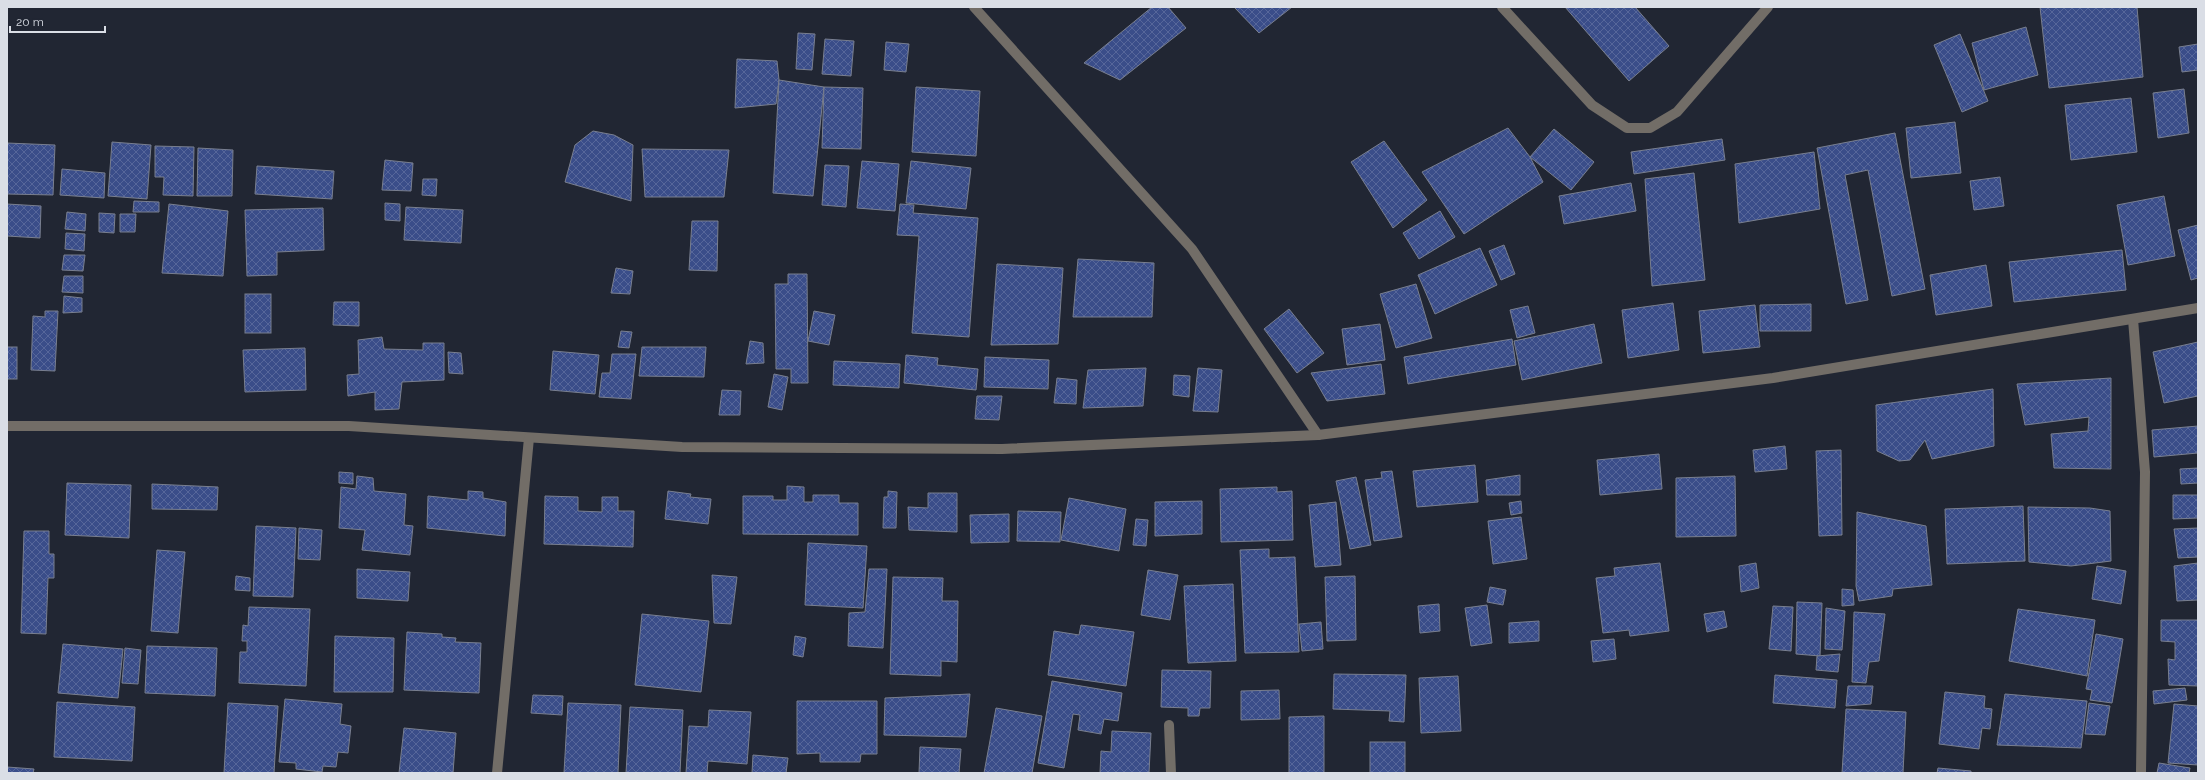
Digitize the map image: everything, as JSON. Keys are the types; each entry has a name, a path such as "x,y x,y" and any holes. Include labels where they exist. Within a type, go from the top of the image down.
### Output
{"street":[{"path":"974,7 1192,249 1318,436"},
{"path":"1502,7 1592,105 1627,128 1650,128 1677,112 1768,7"},
{"path":"7,426 349,426 682,447 1002,449 1318,436 1773,378 2198,308"},
{"path":"2133,319 2145,472 2141,773"},
{"path":"497,773 529,438"},
{"path":"1169,725 1171,773"}],"building":[{"path":"1152,7 1168,7 1186,28 1120,80 1084,63"},
{"path":"1234,7 1292,7 1259,33"},
{"path":"1565,7 1635,7 1669,46 1629,81"},
{"path":"2040,7 2137,7 2143,77 2049,88"},
{"path":"2026,27 2038,75 1984,90 1972,43"},
{"path":"798,33 815,34 812,70 796,69"},
{"path":"1960,34 1988,101 1962,112 1934,45"},
{"path":"825,39 854,41 851,76 822,74"},
{"path":"886,42 909,44 906,72 884,70"},
{"path":"2198,44 2198,70 2182,72 2179,47"},
{"path":"737,59 777,61 779,80 776,104 735,108"},
{"path":"779,80 824,87 813,196 773,193"},
{"path":"824,87 863,88 861,149 822,148"},
{"path":"916,87 980,91 976,156 912,152"},
{"path":"2184,89 2189,133 2158,138 2153,93"},
{"path":"2131,98 2137,152 2071,160 2065,105"},
{"path":"1955,122 1961,173 1911,178 1906,128"},
{"path":"1508,128 1530,157 1543,182 1464,234 1422,172"},
{"path":"1554,129 1594,162 1571,190 1530,157"},
{"path":"593,131 614,135 633,145 631,201 565,182 575,145"},
{"path":"1895,133 1925,289 1892,296 1868,170 1845,175 1868,300 1846,304 1817,148"},
{"path":"1722,139 1725,160 1634,174 1631,152"},
{"path":"1384,141 1427,200 1393,228 1351,162"},
{"path":"112,142 151,145 147,199 108,196"},
{"path":"7,143 55,145 53,195 7,194"},
{"path":"155,146 194,147 193,196 163,195 164,177 155,177"},
{"path":"198,148 233,150 232,196 197,196"},
{"path":"642,149 729,150 724,197 645,197"},
{"path":"1814,152 1820,209 1739,223 1735,164"},
{"path":"385,160 413,163 411,191 382,190"},
{"path":"862,161 899,164 895,211 857,208"},
{"path":"911,161 971,168 966,209 906,203"},
{"path":"825,165 849,166 846,207 822,205"},
{"path":"257,166 334,171 332,199 255,194"},
{"path":"62,169 105,173 104,198 60,195"},
{"path":"1694,173 1705,280 1652,286 1645,179"},
{"path":"2000,177 2004,206 1974,210 1970,181"},
{"path":"423,179 437,179 436,196 422,195"},
{"path":"1631,183 1636,211 1564,224 1559,196"},
{"path":"2164,196 2175,256 2128,265 2117,205"},
{"path":"134,201 159,202 159,212 133,212"},
{"path":"385,203 400,204 400,221 385,220"},
{"path":"7,204 41,206 40,238 7,236"},
{"path":"169,204 228,211 223,276 162,273"},
{"path":"900,204 914,205 913,213 978,218 969,337 912,333 919,236 897,235"},
{"path":"406,207 463,210 461,243 404,240"},
{"path":"323,208 324,250 277,252 277,275 247,276 245,210"},
{"path":"1440,211 1455,237 1419,259 1403,233"},
{"path":"67,212 86,214 85,231 65,229"},
{"path":"99,213 115,214 114,233 99,232"},
{"path":"120,214 136,214 135,232 120,232"},
{"path":"692,221 718,221 717,271 689,270"},
{"path":"2198,225 2198,278 2191,280 2178,230"},
{"path":"66,233 85,234 84,251 65,249"},
{"path":"1504,245 1515,274 1501,280 1489,251"},
{"path":"1480,248 1497,285 1435,314 1418,275"},
{"path":"2122,250 2126,290 2014,302 2009,262"},
{"path":"64,255 85,255 83,271 62,270"},
{"path":"1078,259 1154,263 1152,317 1073,317"},
{"path":"997,264 1063,268 1058,344 991,345"},
{"path":"1986,265 1992,306 1936,315 1930,275"},
{"path":"616,268 633,271 630,294 611,293"},
{"path":"788,274 807,274 808,383 791,383 791,369 776,369 775,284 788,284"},
{"path":"64,276 83,276 83,293 62,292"},
{"path":"1416,284 1432,338 1396,348 1380,294"},
{"path":"245,294 271,294 271,333 245,333"},
{"path":"64,296 82,298 82,312 63,313"},
{"path":"334,302 359,302 359,326 333,325"},
{"path":"1673,303 1679,350 1628,358 1622,310"},
{"path":"1811,304 1811,331 1760,331 1760,305"},
{"path":"1755,305 1760,347 1703,353 1699,311"},
{"path":"1528,306 1535,333 1517,338 1510,310"},
{"path":"1289,309 1324,353 1297,373 1264,329"},
{"path":"45,311 58,311 55,371 31,370 33,316 45,317"},
{"path":"814,311 835,315 829,345 808,341"},
{"path":"1380,324 1385,360 1347,365 1342,329"},
{"path":"1594,324 1602,363 1522,380 1514,341"},
{"path":"621,331 632,332 629,348 618,347"},
{"path":"382,337 384,349 423,350 423,343 444,343 444,380 402,382 399,409 375,410 375,392 348,396 347,375 359,374 358,340"},
{"path":"1512,339 1516,365 1408,384 1404,357"},
{"path":"750,341 763,343 764,363 746,364"},
{"path":"2198,342 2198,396 2164,403 2153,352"},
{"path":"7,347 17,347 17,379 7,379"},
{"path":"642,347 706,347 704,377 639,376"},
{"path":"305,348 306,390 245,392 243,350"},
{"path":"553,351 599,355 595,394 550,390"},
{"path":"448,352 461,353 463,374 449,373"},
{"path":"612,354 636,354 631,399 599,397 602,373 610,373"},
{"path":"906,355 938,358 937,365 978,369 976,390 904,383"},
{"path":"985,357 1049,360 1048,389 984,387"},
{"path":"834,361 900,364 899,388 833,385"},
{"path":"1381,364 1385,394 1327,401 1311,373"},
{"path":"1146,368 1143,406 1083,408 1088,370"},
{"path":"1198,368 1222,370 1218,412 1193,411"},
{"path":"774,374 788,377 782,410 768,407"},
{"path":"1174,375 1190,376 1189,397 1173,395"},
{"path":"1057,378 1077,380 1076,404 1054,403"},
{"path":"2111,378 2111,469 2054,468 2051,434 2088,431 2089,417 2025,425 2017,384"},
{"path":"1993,389 1994,446 1932,459 1925,440 1910,460 1899,461 1877,451 1876,405"},
{"path":"722,390 741,391 740,415 719,415"},
{"path":"977,396 1002,396 999,420 975,419"},
{"path":"2198,426 2198,453 2154,457 2152,430"},
{"path":"1785,446 1787,469 1755,472 1753,450"},
{"path":"1841,450 1842,535 1819,536 1816,451"},
{"path":"1659,454 1662,489 1600,495 1597,460"},
{"path":"1475,465 1478,502 1417,507 1413,471"},
{"path":"2198,468 2198,483 2181,484 2180,469"},
{"path":"1392,471 1402,537 1374,541 1365,480 1382,478 1381,472"},
{"path":"339,472 353,473 353,484 339,483"},
{"path":"1520,475 1520,495 1487,495 1486,480"},
{"path":"357,476 373,478 374,491 406,494 404,525 413,526 410,555 362,550 365,530 339,528 341,487 356,489"},
{"path":"1735,476 1736,536 1676,537 1676,478"},
{"path":"1356,477 1371,545 1350,549 1336,481"},
{"path":"67,483 131,485 129,538 65,535"},
{"path":"152,484 218,487 217,510 152,509"},
{"path":"787,486 804,487 804,502 813,502 813,495 839,495 839,503 858,503 858,535 743,534 743,496 773,496 773,500 787,500"},
{"path":"1277,487 1277,492 1292,491 1293,540 1221,542 1220,489"},
{"path":"468,491 483,492 483,498 506,502 505,536 427,528 428,496 468,500"},
{"path":"668,491 691,494 690,497 711,499 708,524 665,519"},
{"path":"888,491 897,492 896,528 883,528 884,497 888,497"},
{"path":"928,493 957,493 957,532 909,530 908,507 928,508"},
{"path":"2173,495 2198,495 2198,518 2173,519"},
{"path":"545,496 578,497 578,511 602,512 602,497 618,497 618,511 634,511 633,547 544,544"},
{"path":"1069,498 1126,509 1119,551 1061,540"},
{"path":"1202,501 1202,534 1155,536 1155,502"},
{"path":"1521,501 1522,513 1511,515 1509,503"},
{"path":"1336,502 1341,565 1315,567 1309,505"},
{"path":"2023,506 2025,561 1947,564 1945,509"},
{"path":"2028,507 2090,508 2110,511 2111,561 2071,566 2029,562"},
{"path":"1018,511 1061,512 1060,542 1017,541"},
{"path":"1857,512 1926,526 1932,585 1893,589 1892,596 1859,601 1856,586"},
{"path":"1009,514 1009,542 971,543 970,515"},
{"path":"1521,517 1527,559 1493,564 1488,521"},
{"path":"1136,519 1148,520 1146,546 1133,545"},
{"path":"256,526 296,528 293,597 253,596"},
{"path":"299,528 322,530 320,560 298,559"},
{"path":"2198,528 2198,557 2178,558 2174,529"},
{"path":"24,531 49,531 49,554 54,554 54,578 48,578 46,634 21,633"},
{"path":"808,543 867,546 863,608 805,605"},
{"path":"1269,549 1269,558 1295,557 1299,652 1245,653 1240,550"},
{"path":"157,550 185,552 178,633 151,631"},
{"path":"1660,563 1669,631 1630,636 1629,630 1603,633 1596,578 1615,576 1614,568"},
{"path":"1756,563 1759,588 1741,592 1739,566"},
{"path":"2198,563 2198,600 2177,601 2174,566"},
{"path":"2097,566 2126,571 2121,604 2092,599"},
{"path":"357,569 410,572 408,601 357,598"},
{"path":"869,569 887,569 883,648 848,646 849,613 865,612"},
{"path":"1148,570 1178,575 1170,620 1141,615"},
{"path":"712,575 737,577 731,624 714,623"},
{"path":"236,576 250,578 250,591 235,590"},
{"path":"1355,576 1356,640 1327,641 1325,577"},
{"path":"893,577 943,578 942,601 958,601 957,662 941,661 941,676 890,674"},
{"path":"1233,584 1236,661 1188,663 1184,586"},
{"path":"1490,587 1506,590 1503,605 1487,602"},
{"path":"1842,589 1853,590 1854,605 1842,606"},
{"path":"1797,602 1822,603 1820,656 1796,654"},
{"path":"1439,604 1440,631 1420,633 1418,606"},
{"path":"1487,605 1492,643 1471,646 1465,608"},
{"path":"1773,606 1793,607 1791,651 1769,649"},
{"path":"249,607 310,609 306,686 239,683 240,652 247,652 247,641 242,641 243,625 248,626"},
{"path":"1826,608 1845,611 1842,650 1825,649"},
{"path":"2018,609 2095,620 2087,676 2009,661"},
{"path":"1724,611 1727,627 1707,632 1704,614"},
{"path":"1854,612 1885,614 1879,661 1869,662 1866,683 1852,682"},
{"path":"642,614 709,621 701,692 635,685"},
{"path":"2161,620 2198,620 2198,686 2169,685 2168,659 2175,660 2175,642 2161,641"},
{"path":"1539,621 1539,641 1509,643 1509,623"},
{"path":"1321,622 1323,649 1302,651 1299,624"},
{"path":"1081,625 1134,632 1126,686 1048,675 1054,631 1079,635"},
{"path":"407,632 442,634 442,637 456,638 455,642 481,643 479,693 404,690"},
{"path":"2096,634 2123,639 2112,703 2090,700 2092,690 2086,689"},
{"path":"335,636 394,638 393,692 334,692"},
{"path":"795,636 806,638 803,657 793,655"},
{"path":"1614,639 1616,659 1593,662 1591,641"},
{"path":"63,644 123,649 118,698 58,693"},
{"path":"147,646 217,648 215,696 145,693"},
{"path":"125,648 141,650 138,684 122,683"},
{"path":"1840,654 1838,672 1816,670 1817,656"},
{"path":"1162,670 1211,671 1210,708 1200,708 1199,716 1188,716 1188,708 1161,707"},
{"path":"1334,674 1406,675 1404,722 1389,721 1390,711 1333,709"},
{"path":"1775,675 1837,680 1835,708 1773,703"},
{"path":"1458,676 1461,731 1421,733 1419,678"},
{"path":"1052,681 1122,693 1118,721 1104,719 1101,734 1078,730 1080,715 1073,714 1064,768 1038,763"},
{"path":"1848,686 1873,686 1871,704 1846,706"},
{"path":"2185,688 2187,700 2154,704 2153,691"},
{"path":"1279,690 1280,719 1241,720 1241,691"},
{"path":"1945,692 1985,696 1984,708 1992,709 1990,729 1982,728 1979,749 1939,744"},
{"path":"970,694 966,737 884,735 885,698"},
{"path":"2005,694 2087,701 2081,748 1997,745"},
{"path":"533,695 563,696 562,715 531,713"},
{"path":"285,699 342,704 340,724 351,726 348,753 338,752 336,767 323,766 322,772 296,769 296,763 279,762"},
{"path":"797,701 877,701 877,754 861,754 860,762 820,762 820,753 797,754"},
{"path":"57,702 135,707 132,761 54,757"},
{"path":"228,703 278,706 274,773 224,773"},
{"path":"568,703 621,705 618,773 564,773"},
{"path":"2089,703 2110,706 2105,735 2085,734"},
{"path":"2174,704 2198,706 2198,765 2168,763"},
{"path":"630,707 683,710 680,773 626,773"},
{"path":"996,708 1042,716 1032,773 984,773"},
{"path":"1846,709 1906,712 1903,773 1842,773"},
{"path":"709,710 751,712 747,764 708,761 707,773 686,773 689,726 708,727"},
{"path":"1324,716 1324,773 1289,773 1289,717"},
{"path":"404,728 456,733 453,773 399,773"},
{"path":"1112,731 1151,733 1149,773 1100,773 1101,751 1111,752"},
{"path":"1370,742 1405,742 1405,773 1370,773"},
{"path":"920,747 961,749 959,773 919,773"},
{"path":"753,755 788,758 786,773 752,773"},
{"path":"2159,763 2190,768 2189,773 2157,773"},
{"path":"7,767 34,769 33,773 7,773"},
{"path":"1938,768 1971,771 1971,773 1937,773"}]}
